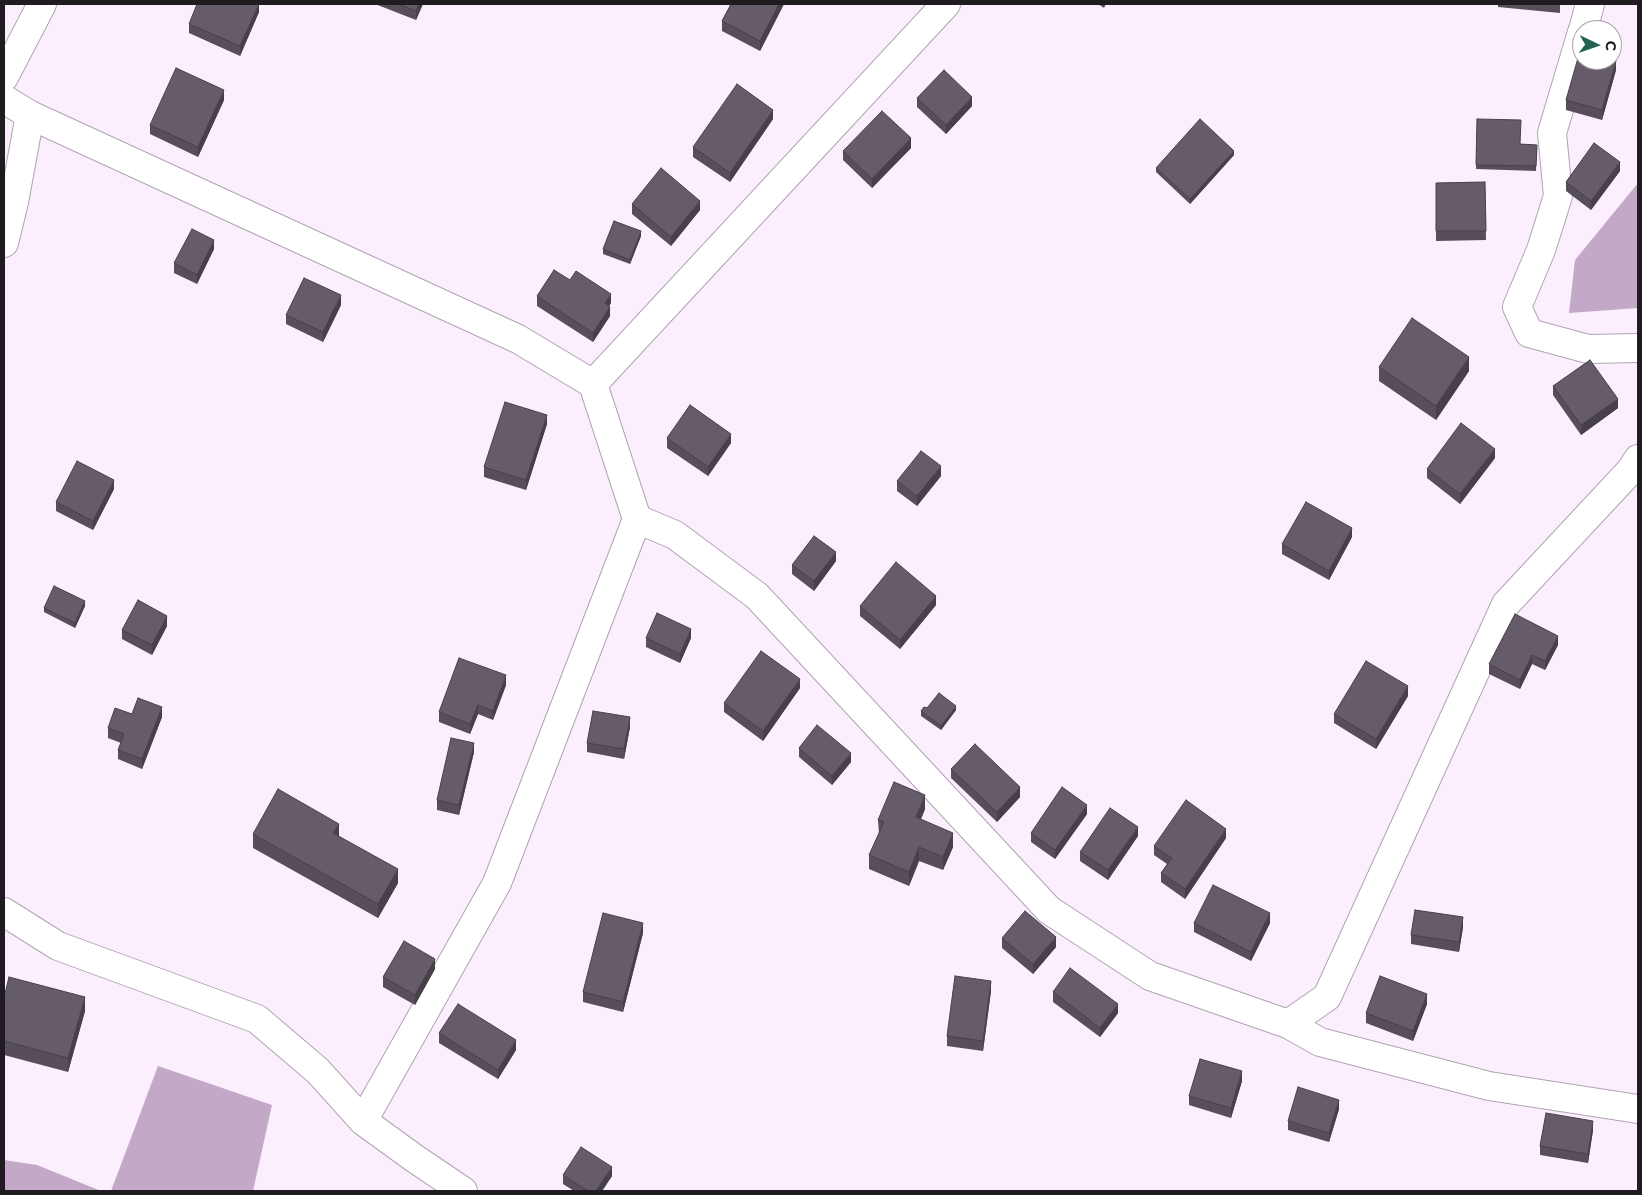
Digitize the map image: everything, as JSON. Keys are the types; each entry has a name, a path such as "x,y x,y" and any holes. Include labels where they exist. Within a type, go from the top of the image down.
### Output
{"street":[{"path":"4,77 42,4"},
{"path":"593,384 946,4"},
{"path":"1585,20 1590,4"},
{"path":"1572,65 1552,133 1558,196 1541,250 1517,308 1529,333 1588,349 1638,348"},
{"path":"4,99 30,115 518,339 593,384 637,519 497,882 363,1121"},
{"path":"4,244 14,202 30,115"},
{"path":"1288,1024 1327,997 1506,604 1632,470 1638,459"},
{"path":"637,519 675,535 757,596 1049,910 1150,976 1288,1024 1320,1042 1489,1086 1638,1110"},
{"path":"4,912 58,946 257,1019 318,1071 363,1121 463,1191"}],"shaded area":[{"path":"1638,183 1638,308 1569,313 1575,260"},
{"path":"158,1066 272,1105 253,1191 111,1191"},
{"path":"4,1160 37,1165 101,1191 4,1191"}],"building":[{"path":"197,4 259,4 240,46 189,24"},
{"path":"399,4 419,4 416,11"},
{"path":"731,4 779,4 760,41 722,21"},
{"path":"176,68 224,90 198,147 150,125"},
{"path":"944,70 972,97 946,125 917,98"},
{"path":"1575,70 1613,70 1602,110 1566,100"},
{"path":"737,84 773,110 730,173 693,147"},
{"path":"882,111 911,138 872,179 843,151"},
{"path":"1200,119 1234,151 1190,199 1156,168"},
{"path":"1477,119 1521,120 1520,144 1537,145 1536,166 1476,165"},
{"path":"1594,143 1620,162 1591,201 1566,182"},
{"path":"661,168 700,201 671,237 632,204"},
{"path":"1485,182 1486,231 1436,231 1436,183"},
{"path":"614,221 641,231 630,260 603,249"},
{"path":"192,229 214,240 197,275 174,263"},
{"path":"554,270 570,280 576,271 611,294 605,303 610,307 593,333 537,296"},
{"path":"304,278 341,295 323,332 286,315"},
{"path":"1412,318 1469,357 1436,406 1379,367"},
{"path":"1590,360 1618,399 1581,425 1553,386"},
{"path":"505,402 547,415 526,480 484,467"},
{"path":"690,405 731,434 708,467 667,438"},
{"path":"1461,423 1495,449 1460,494 1427,469"},
{"path":"921,451 941,466 917,496 897,481"},
{"path":"77,461 114,480 93,521 56,502"},
{"path":"1306,502 1352,528 1329,571 1282,544"},
{"path":"814,536 836,552 814,581 792,565"},
{"path":"896,562 936,596 900,640 860,606"},
{"path":"54,586 85,601 75,623 44,608"},
{"path":"138,600 167,616 152,645 122,630"},
{"path":"657,613 691,629 680,654 646,638"},
{"path":"1515,614 1558,636 1545,661 1532,655 1520,680 1489,664"},
{"path":"761,651 800,679 763,731 724,703"},
{"path":"459,658 506,675 493,711 478,705 470,724 439,712"},
{"path":"1366,661 1408,686 1376,739 1334,714"},
{"path":"939,693 956,706 941,726 921,711 924,707 927,708"},
{"path":"138,698 162,707 142,759 118,750 124,734 108,728 115,708 132,714"},
{"path":"593,711 630,717 624,749 587,743"},
{"path":"817,725 851,753 832,776 799,748"},
{"path":"451,738 474,743 459,805 437,800"},
{"path":"975,744 1020,787 997,812 951,769"},
{"path":"894,782 925,795 916,817 953,833 943,857 919,847 909,872 869,855 884,822 878,820"},
{"path":"1062,787 1087,805 1055,850 1031,833"},
{"path":"278,789 339,824 333,833 398,869 378,904 253,834"},
{"path":"1186,800 1226,829 1185,889 1161,873 1172,858 1154,846"},
{"path":"1110,808 1138,827 1108,870 1080,852"},
{"path":"1213,885 1270,913 1251,952 1194,923"},
{"path":"1415,910 1463,917 1459,942 1411,935"},
{"path":"1025,911 1056,937 1033,964 1002,938"},
{"path":"603,913 643,923 623,1002 583,992"},
{"path":"404,941 435,959 415,995 383,977"},
{"path":"1070,968 1118,1004 1100,1028 1053,992"},
{"path":"955,976 991,981 983,1041 947,1036"},
{"path":"1380,976 1427,994 1413,1031 1366,1013"},
{"path":"9,977 85,997 68,1058 4,1041 4,998"},
{"path":"458,1004 516,1040 498,1070 439,1033"},
{"path":"1200,1059 1242,1071 1231,1108 1189,1096"},
{"path":"1298,1087 1339,1100 1329,1133 1288,1121"},
{"path":"1546,1113 1593,1121 1588,1154 1540,1146"},
{"path":"581,1147 612,1167 596,1191 588,1191 563,1175"}]}
